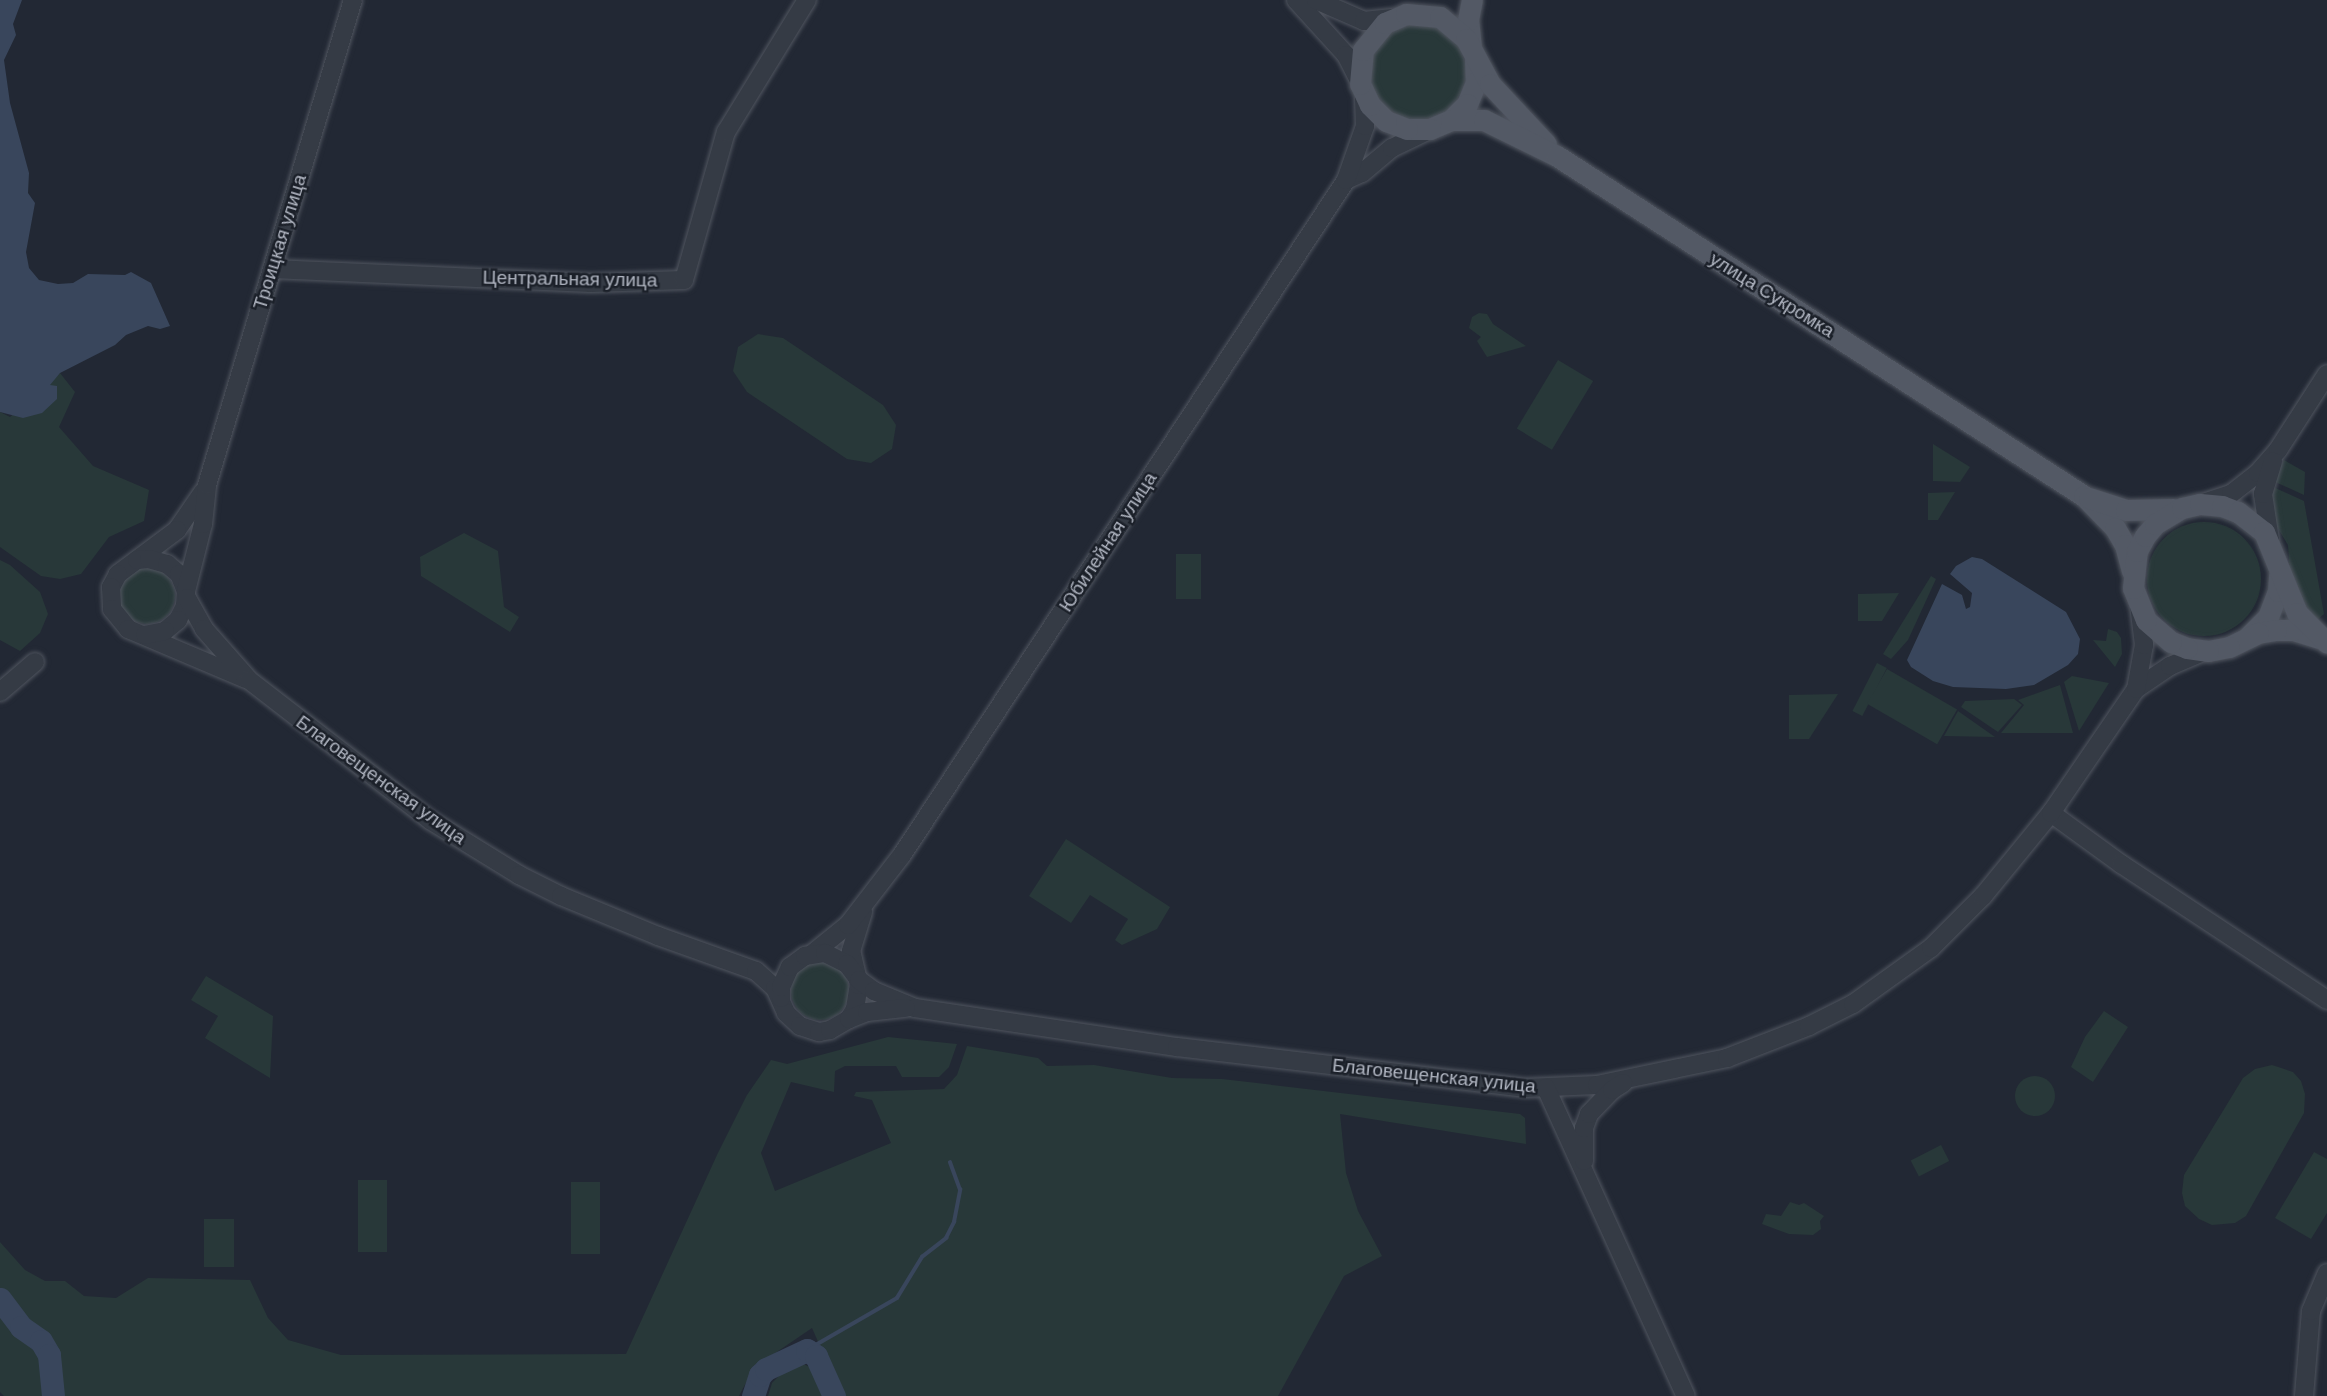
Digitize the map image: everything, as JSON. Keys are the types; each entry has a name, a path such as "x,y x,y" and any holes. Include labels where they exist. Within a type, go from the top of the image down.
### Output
{"main road":[{"path":"1472,0 1468,20 1474,54 1472,93 1451,120 1430,129 1396,126 1377,114 1362,90 1360,61 1369,40 1406,11 1440,17 1459,30 1474,54 1490,84 1557,156"},
{"name":"улица Сукромка","path":"1451,120 1484,120 1557,156 2084,496 2115,528 2125,545 2132,571"},
{"name":"улица Сукромка","path":"2084,496 2126,510 2191,506"},
{"path":"2191,506 2222,506 2238,512 2253,522 2274,552 2293,606 2323,641 2276,630 2208,650 2187,648 2171,642 2152,627 2138,607 2132,571 2137,551 2145,536 2155,524 2191,506"},
{"path":"2243,640 2257,630 2275,603 2279,577 2274,552"}],"street":[{"name":"Троицкая улица","path":"207,485 353,0"},
{"name":"Центральная улица","path":"272,269 591,283 684,280 726,132 807,0"},
{"path":"1296,0 1346,55 1362,90"},
{"path":"1316,0 1364,21 1406,11"},
{"name":"Юбилейная улица","path":"805,957 839,934 902,855 1346,180 1365,126 1362,90"},
{"name":"Юбилейная улица","path":"1346,180 1362,173 1392,148 1430,129"},
{"path":"2191,506 2231,494 2246,484 2278,450 2327,374"},
{"path":"2274,552 2265,525 2263,494 2278,450"},
{"path":"137,561 184,523 207,485"},
{"path":"145,635 172,627 183,613 203,524 207,485"},
{"path":"149,558 167,564 179,574 204,629 249,680 121,624 111,604 113,582 124,567 149,558"},
{"path":"2136,689 2144,645 2138,607"},
{"path":"2136,689 2170,666 2208,650"},
{"path":"0,692 35,662"},
{"name":"Благовещенская улица","path":"249,680 430,820 519,875 594,911 750,969"},
{"name":"Благовещенская улица","path":"915,1008 1177,1047 1525,1088 1626,1081 1727,1058 1809,1026 1853,1003 1931,948 1983,896 2051,813 2136,689"},
{"path":"2051,813 2121,864 2327,1000"},
{"name":"Юбилейная улица","path":"855,974 851,959 852,944 867,902"},
{"path":"781,998 784,976 805,957"},
{"path":"750,969 772,969 805,957 837,957 883,996 915,1008"},
{"path":"750,969 766,979 781,998 792,1020 809,1030 830,1030 849,1019 880,1010 915,1008"},
{"path":"849,1019 859,998 855,974"},
{"path":"1587,1177 1582,1143 1589,1114 1612,1090 1626,1081"},
{"path":"1546,1088 1686,1396"},
{"path":"2304,1396 2311,1311 2327,1273"}],"shaded area":[{"path":"1418,24 1436,28 1452,38 1462,54 1466,72 1462,90 1452,106 1436,116 1418,120 1400,116 1384,106 1374,90 1370,72 1374,54 1384,38 1400,28"},
{"path":"1479,313 1487,314 1493,324 1526,346 1487,357 1477,341 1481,337 1469,328 1472,317"},
{"path":"758,334 783,338 883,405 896,425 892,449 871,463 847,459 747,392 733,371 738,347"},
{"path":"1558,360 1593,381 1552,450 1517,429"},
{"path":"60,373 75,392 59,427 93,466 149,490 144,521 109,537 81,574 60,579 41,576 0,547 0,412 10,417"},
{"path":"1933,444 1970,467 1960,482 1933,481"},
{"path":"2284,460 2305,472 2304,495 2271,480"},
{"path":"2269,485 2304,501 2324,614 2316,621 2301,603 2290,575 2288,545 2274,522"},
{"path":"1955,492 1938,520 1928,520 1928,493"},
{"path":"2204,522 2226,526 2245,538 2257,557 2261,579 2257,601 2245,620 2226,632 2204,636 2182,632 2163,620 2151,601 2147,579 2151,557 2163,538 2182,526"},
{"path":"464,533 498,551 504,607 519,617 510,632 421,576 420,557"},
{"path":"1176,554 1201,554 1201,599 1176,599"},
{"path":"0,560 10,565 40,592 48,614 40,633 20,651 0,640"},
{"path":"147,568 158,570 167,576 173,585 173,607 167,616 158,622 147,624 136,622 127,616 121,607 119,596 121,585 127,576 136,570"},
{"path":"1931,576 1936,579 1908,640 1891,659 1883,654"},
{"path":"1899,593 1882,621 1858,621 1858,594"},
{"path":"2108,629 2117,632 2121,638 2122,654 2115,667 2093,640 2106,641"},
{"path":"1877,663 1887,668 1862,716 1852,711"},
{"path":"1887,669 1957,710 1937,744 1867,704"},
{"path":"2072,676 2109,683 2079,731 2064,682"},
{"path":"2060,685 2073,733 2001,733 2024,705 2018,700"},
{"path":"1838,694 1809,739 1789,739 1789,695"},
{"path":"2014,699 2022,705 1998,732 1961,707 1965,701"},
{"path":"1958,711 1995,737 1944,736"},
{"path":"1066,839 1170,907 1157,929 1122,945 1115,940 1128,919 1090,895 1071,923 1029,896"},
{"path":"814,962 826,962 841,970 849,985 849,997 841,1012 826,1020 814,1020 799,1012 791,997 791,985 799,970"},
{"path":"206,976 273,1016 270,1078 205,1038 218,1016 191,1000"},
{"path":"2104,1011 2128,1027 2093,1082 2071,1067 2085,1037"},
{"path":"888,1037 957,1044 949,1067 939,1077 902,1077 896,1066 845,1066 835,1071 834,1092 791,1082 761,1153 775,1191 891,1143 872,1100 854,1096 856,1092 944,1089 957,1075 967,1046 1038,1058 1047,1066 1094,1065 1172,1078 1222,1079 1520,1114 1525,1118 1526,1144 1340,1114 1346,1173 1358,1211 1382,1256 1344,1276 1278,1396 842,1396 812,1328 765,1360 749,1377 739,1396 4,1396 0,1392 0,1242 25,1270 45,1281 65,1281 84,1296 116,1298 148,1278 250,1280 268,1318 288,1340 341,1355 626,1354 717,1155 747,1095 771,1060 787,1064"},
{"path":"2272,1065 2293,1072 2301,1081 2305,1094 2304,1113 2246,1216 2235,1223 2212,1225 2199,1219 2185,1206 2182,1193 2184,1175 2243,1078 2255,1069"},
{"path":"2035,1076 2043,1077 2049,1082 2054,1088 2054,1104 2049,1110 2043,1115 2035,1116 2027,1115 2021,1110 2016,1104 2015,1096 2016,1088 2021,1082 2027,1077"},
{"path":"1941,1145 1949,1161 1919,1176 1911,1160"},
{"path":"2314,1152 2327,1159 2327,1213 2311,1239 2275,1218"},
{"path":"358,1180 387,1180 387,1252 358,1252"},
{"path":"571,1182 600,1182 600,1254 571,1254"},
{"path":"1790,1202 1799,1205 1804,1203 1824,1216 1820,1221 1821,1229 1813,1235 1789,1234 1762,1224 1766,1214 1781,1216"},
{"path":"204,1219 234,1219 234,1267 204,1267"},
{"path":"803,1364 810,1367 825,1396 768,1396 772,1383 780,1375 794,1365"}],"water":[{"path":"0,0 22,0 13,24 16,35 4,60 10,103 29,173 28,193 35,203 26,252 29,268 39,280 58,284 73,283 88,274 125,275 131,272 151,283 170,326 160,329 148,326 126,335 115,345 60,373 50,385 57,386 57,399 42,413 23,418 0,412"},
{"path":"1972,557 1982,559 2066,612 2080,639 2078,654 2068,665 2034,685 2006,689 1953,687 1933,681 1911,667 1907,660 1942,584 1962,595 1966,609 1970,607 1972,593 1950,574 1956,566"}],"waterway":[{"path":"807,1350 897,1298 922,1257 946,1238 954,1222 960,1190 950,1163"},
{"path":"0,1299 21,1327 41,1341 49,1355 53,1396"},
{"path":"753,1396 760,1375 766,1369 807,1350 816,1356 834,1396"}]}
